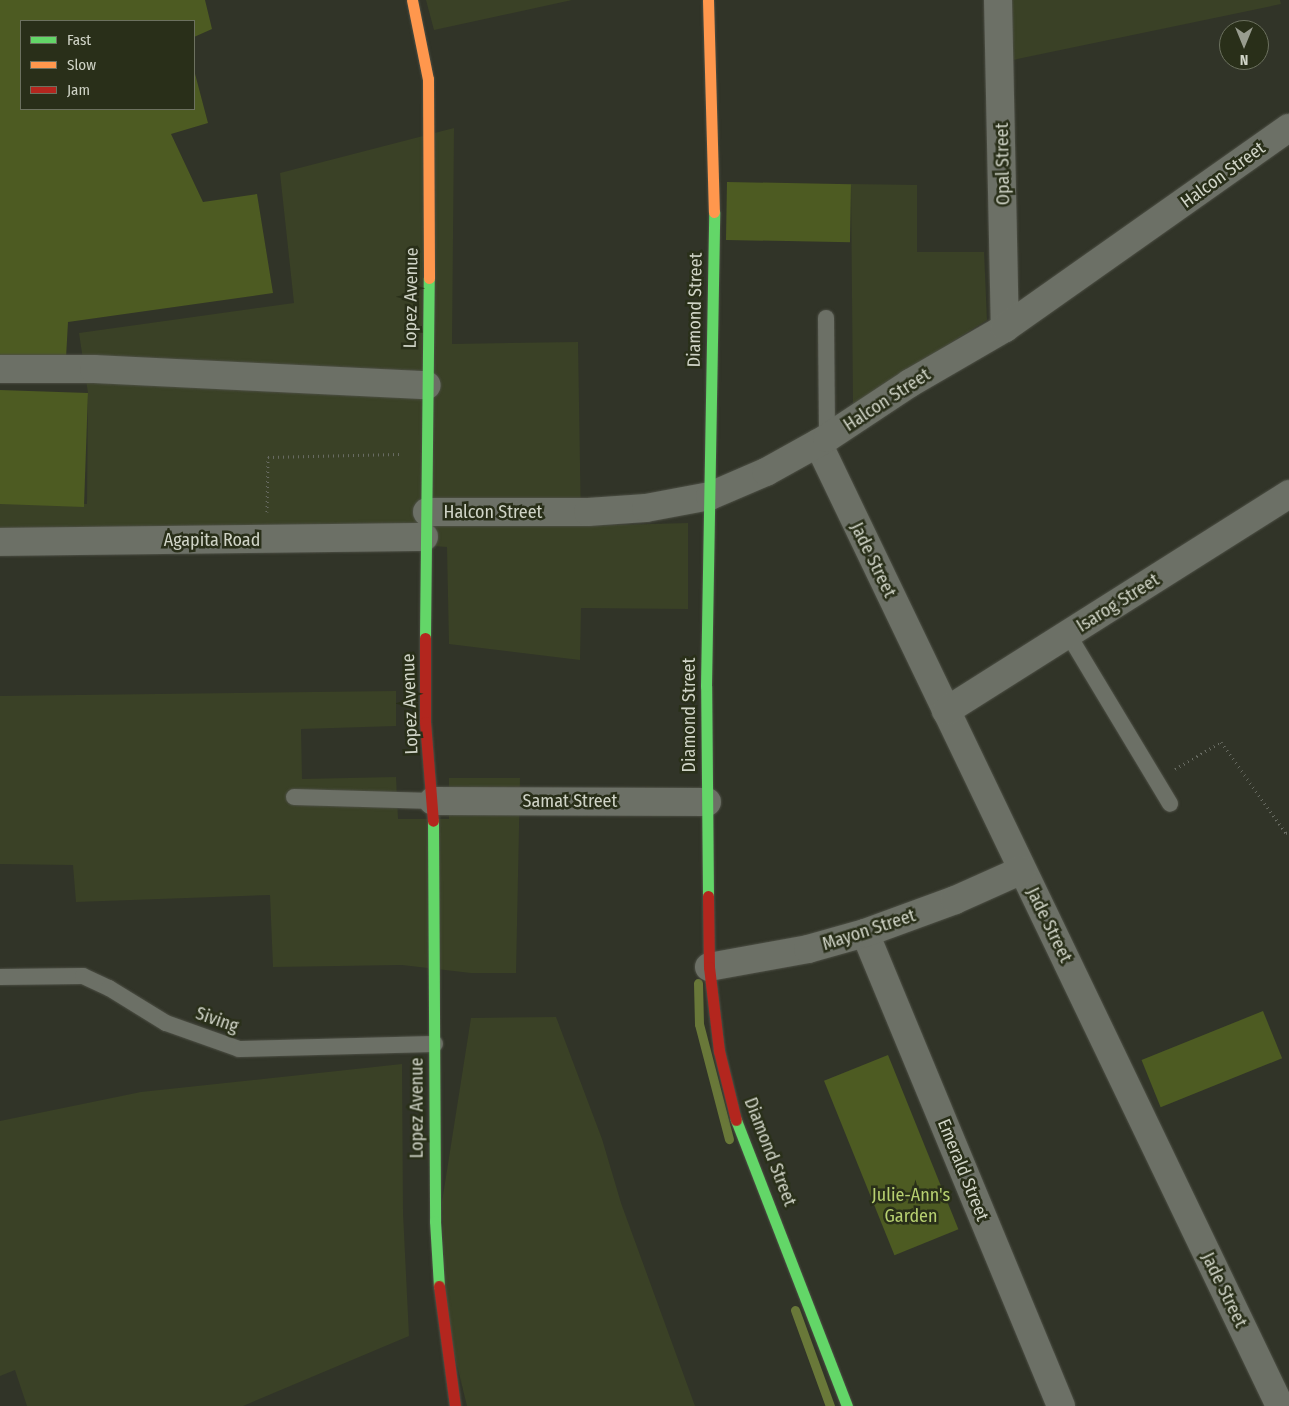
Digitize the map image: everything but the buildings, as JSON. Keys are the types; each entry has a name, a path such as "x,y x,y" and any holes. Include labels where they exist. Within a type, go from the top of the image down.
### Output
{"street":[{"name":"Lopez Avenue","path":"412,0 428,79 431,197 427,385 425,722 433,801 435,1220 440,1313 455,1406"},
{"name":"Diamond Street","path":"708,0 714,211 707,802 709,967 718,1051 738,1126 847,1406"},
{"name":"Opal Street","path":"998,0 1005,328"},
{"name":"Halcon Street","path":"426,525 646,508 710,496 766,472 822,441 910,383 1005,328 1289,128"},
{"path":"0,369 94,369 427,385"},
{"name":"Jade Street","path":"822,441 946,711 1280,1406"},
{"name":"Isarog Street","path":"946,711 1289,494"},
{"name":"Agapita Road","path":"0,542 266,540 426,525"},
{"name":"Samat Street","path":"433,801 707,802"},
{"name":"Mayon Street","path":"709,967 808,949 865,933 955,900 1022,870"},
{"name":"Emerald Street","path":"865,933 1061,1406"}],"lane":[{"path":"822,441 826,318"},
{"path":"1068,634 1157,779 1170,804"},
{"path":"294,797 433,801"},
{"name":"Siving","path":"0,977 83,976 109,988 166,1023 239,1049 435,1044"}],"path":[{"path":"266,540 268,456 389,454"},
{"path":"1157,779 1221,742 1286,833 1289,832"}],"shaded area":[{"path":"426,0 572,0 434,30"},
{"path":"1010,0 1280,0 1281,4 1013,60"},
{"path":"454,128 452,344 578,342 581,526 688,523 688,609 581,608 580,660 449,644 447,547 395,543 0,546 0,504 87,504 88,393 79,333 294,303 280,173"},
{"path":"851,184 917,185 917,252 984,252 987,320 853,404"},
{"path":"396,691 396,726 301,729 302,779 396,777 398,819 449,819 449,778 520,778 516,973 471,973 402,965 273,967 270,895 76,902 73,865 0,864 0,696"},
{"path":"556,1017 602,1139 621,1203 695,1406 467,1406 446,1320 442,1202 471,1018"},
{"path":"402,1064 403,1213 409,1336 243,1406 27,1406 15,1370 0,1376 0,1121 141,1092"}],"green space":[{"path":"0,0 205,0 212,29 195,37 195,20 20,20 20,110 195,110 195,74 208,123 171,134 203,202 257,194 273,293 68,322 66,358 0,355"},
{"path":"727,182 851,184 850,242 726,240"},
{"path":"0,390 88,393 84,507 0,504"},
{"path":"1263,1011 1282,1058 1161,1107 1142,1060"},
{"name":"Julie-Ann's Garden","path":"888,1055 958,1229 894,1255 824,1081"}],"waterway":[{"path":"698,983 699,1024 729,1139"},
{"path":"795,1310 830,1406"}],"traffic: fast":[{"path":"708,896 706,686 714,212"},
{"path":"425,638 429,278"},
{"path":"433,821 435,1221 439,1286"},
{"path":"736,1120 847,1406"}],"traffic: slow":[{"path":"412,0 428,79 429,278"},
{"path":"708,0 714,212"}],"traffic: jam":[{"path":"425,638 425,722 433,821"},
{"path":"708,896 709,967 719,1051 736,1120"},
{"path":"439,1286 455,1406"}]}
